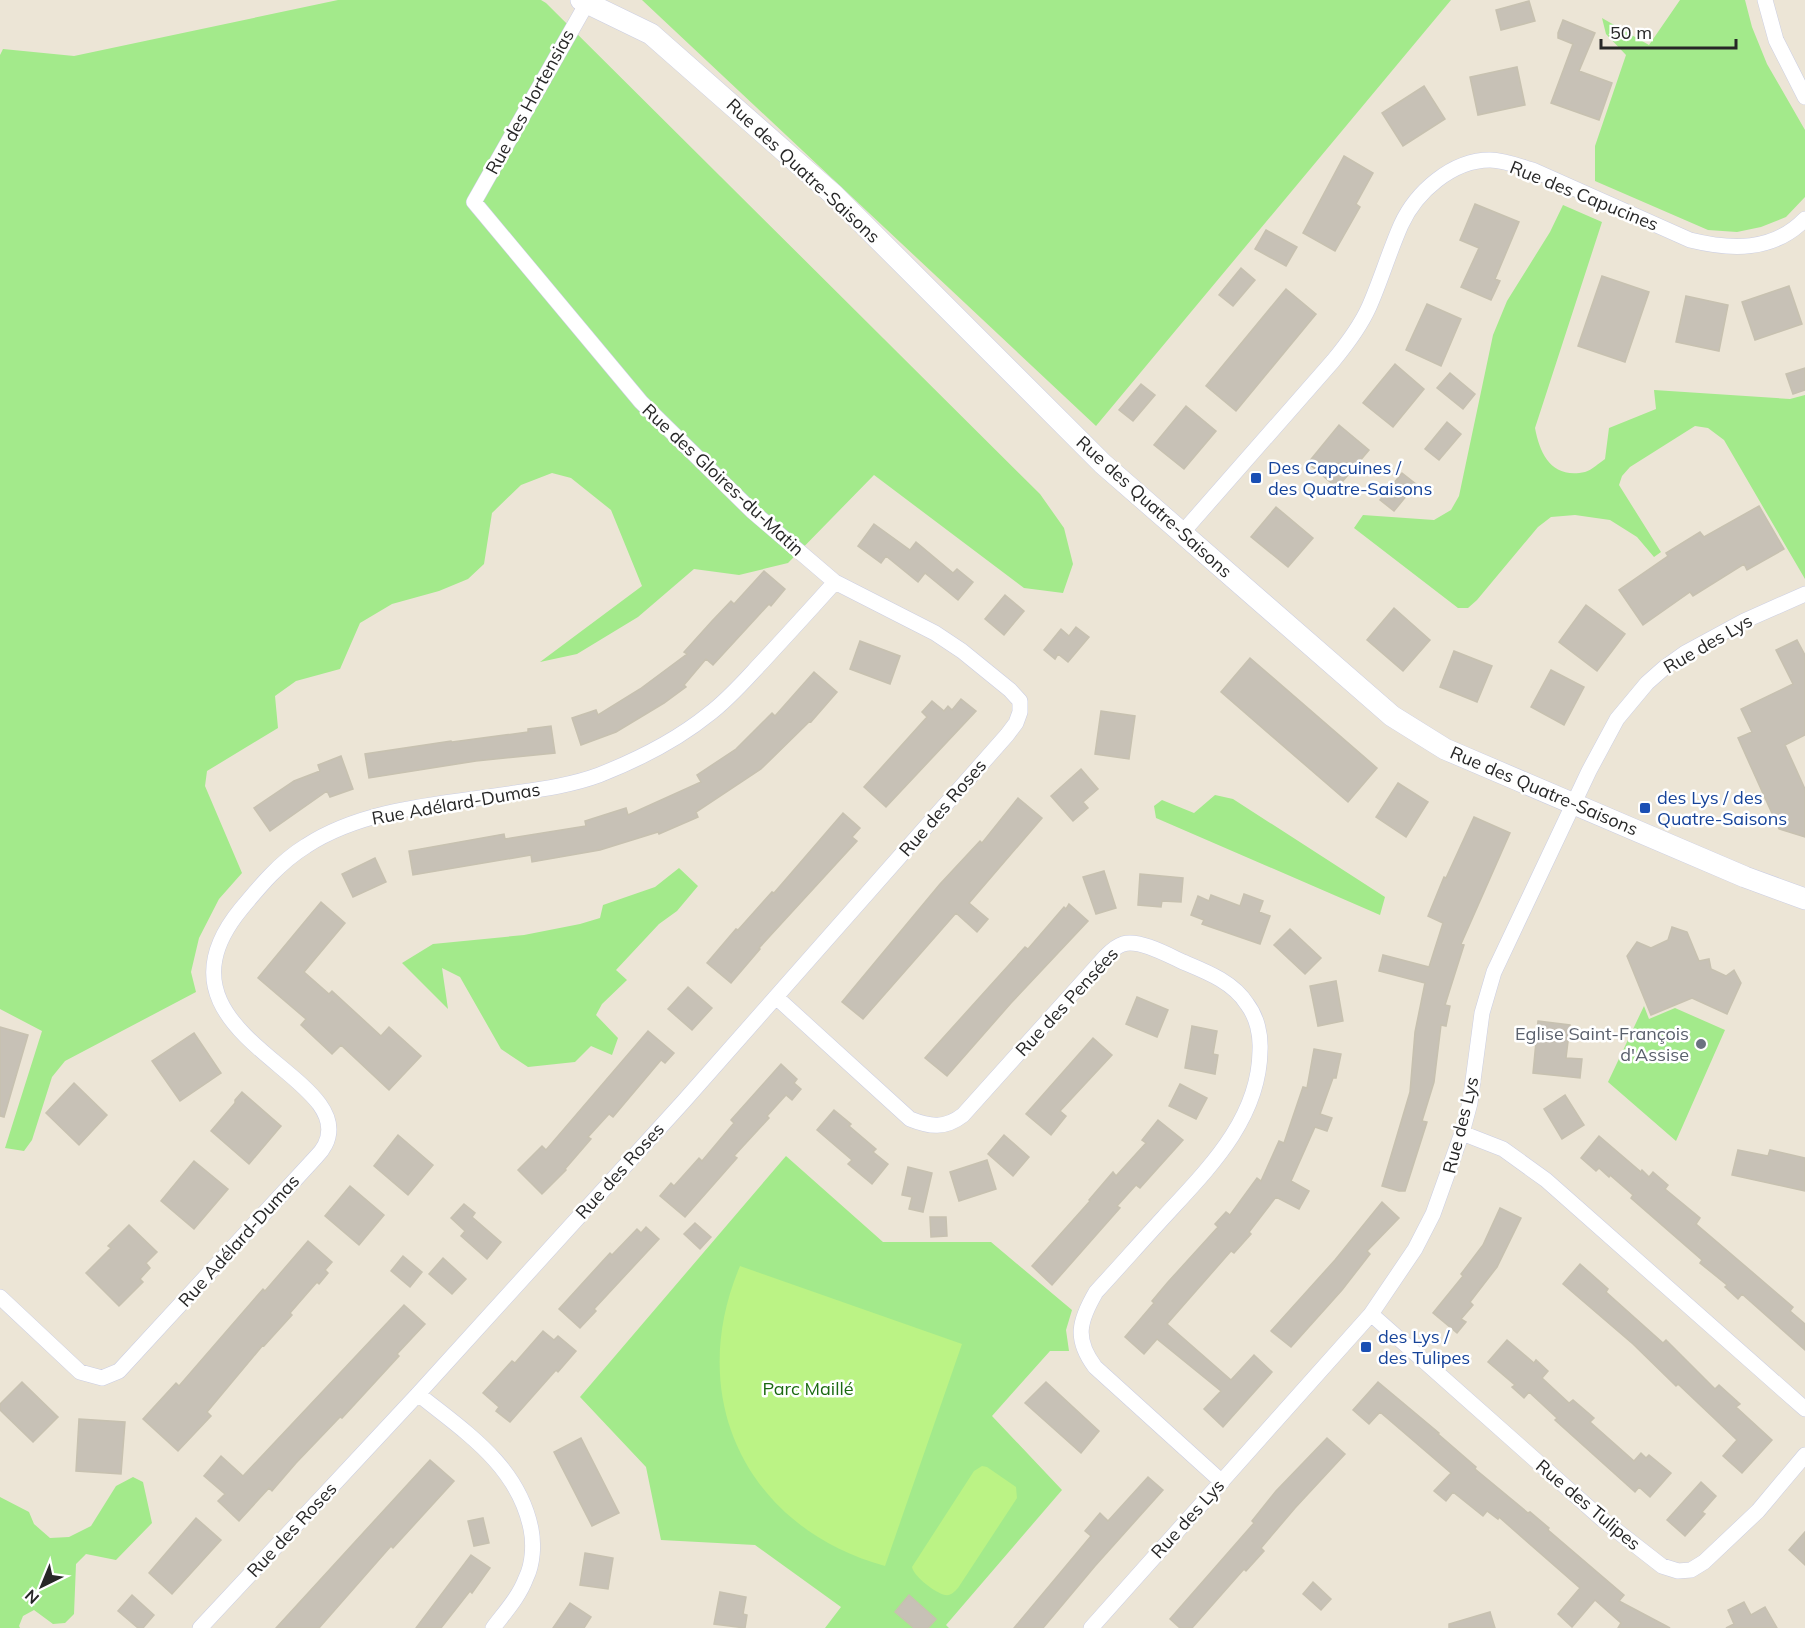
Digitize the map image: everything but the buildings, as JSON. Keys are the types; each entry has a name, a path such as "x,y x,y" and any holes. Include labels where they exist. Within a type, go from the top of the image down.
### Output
{"street":[{"path":"1765,0 1776,40 1805,97"},
{"name":"Rue des Hortensias","path":"474,202 584,1"},
{"name":"Rue des Quatre-Saisons","path":"584,1 651,34 834,195 1103,464 1392,716 1445,748 1745,877 1805,899"},
{"name":"Rue des Capucines","path":"1182,533 1326,370 1352,337 1368,309 1402,223 1427,189 1443,175 1458,167 1491,160 1535,171 1690,240 1716,246 1736,248 1755,246 1786,233 1805,219"},
{"name":"Rue des Gloires-du-Matin","path":"474,202 641,402 752,511 835,582 935,633 989,672 1020,701"},
{"name":"Rue Adélard-Dumas","path":"0,1297 80,1372 102,1378 119,1371 326,1144 329,1132 324,1110 312,1095 234,1026 215,988 213,968 217,951 227,930 238,912 282,864 306,846 353,822 394,812 557,786 598,776 684,733 710,714 748,677 835,582"},
{"name":"Rue des Lys","path":"1091,1628 1371,1314 1415,1249 1433,1214 1462,1133 1470,1103 1486,993 1498,962 1573,804 1613,726 1647,683 1664,668 1708,640 1744,621 1805,594"},
{"name":"Rue des Roses","path":"200,1628 418,1394 776,997 1007,735 1016,723 1020,712 1020,701"},
{"name":"Rue des Pensées","path":"776,997 910,1119 924,1125 941,1126 953,1123 963,1115 1105,957 1123,944 1135,942 1203,970 1224,981 1238,993 1255,1019 1260,1039 1258,1079 1250,1103 1222,1151 1096,1292 1087,1307 1080,1327 1083,1344 1095,1367 1222,1482"},
{"path":"1462,1133 1503,1149 1546,1180 1805,1409"},
{"name":"Rue des Tulipes","path":"1371,1314 1603,1520 1662,1566 1678,1571 1691,1570 1704,1562 1758,1511 1805,1455"},
{"path":"418,1394 484,1448 504,1468 519,1492 529,1520 532,1557 527,1577 493,1628"}],"green space":[{"path":"338,0 541,0 546,3 1040,494 1064,528 1073,564 1063,593 1024,588 874,475 788,563 739,575 694,569 638,617 577,654 540,662 642,586 611,510 571,478 552,473 521,485 492,513 484,564 468,579 439,591 392,604 360,623 340,669 296,681 275,696 278,728 207,771 205,786 242,873 219,899 199,938 191,972 196,992 65,1061 52,1077 32,1140 24,1151 5,1148 42,1031 0,1009 0,55 3,49 74,56"},
{"path":"642,0 1451,0 1096,426"},
{"path":"1680,0 1745,0 1752,27 1767,64 1805,130 1805,197 1786,217 1761,227 1737,232 1708,230 1595,181 1595,146 1626,55 1606,34 1602,18 1649,45"},
{"path":"1563,205 1602,222 1535,428 1544,456 1556,468 1564,472 1590,470 1605,459 1609,428 1656,409 1654,390 1790,399 1805,395 1805,579 1724,440 1708,428 1695,426 1630,467 1622,476 1619,485 1661,552 1654,557 1637,537 1610,520 1575,515 1551,517 1538,527 1477,600 1468,608 1458,608 1354,528 1363,515 1434,520 1451,510 1459,496 1493,335 1507,301 1550,232"},
{"path":"1215,795 1233,799 1385,897 1380,915 1156,818 1154,806 1162,800 1194,813"},
{"path":"679,868 698,886 677,911 659,924 616,970 627,980 602,1004 596,1015 618,1038 612,1055 591,1046 575,1062 528,1067 501,1049 460,977 442,968 448,1009 402,963 433,944 524,935 600,918 603,905 655,887"},
{"path":"1644,1006 1649,1019 1675,1008 1725,1030 1676,1141 1608,1082"},
{"name":"Parc Maillé","path":"786,1156 883,1242 991,1242 1072,1310 1066,1330 1069,1351 1050,1351 992,1416 1062,1490 946,1625 949,1628 825,1628 841,1607 755,1545 661,1540 646,1467 580,1397"},
{"path":"740,1266 962,1344 885,1566 837,1548 796,1522 764,1489 740,1451 725,1409 720,1363 724,1315"},
{"path":"982,1466 1016,1487 1017,1498 958,1588 951,1594 945,1595 926,1584 912,1567 974,1471"},
{"path":"133,1477 143,1482 152,1523 116,1560 86,1554 76,1564 74,1614 65,1623 53,1624 34,1610 23,1616 20,1628 0,1628 0,1497 29,1512 34,1524 50,1538 69,1537 91,1526 116,1486"}],"place":[{"name":"Des Capcuines / des Quatre-Saisons","path":"1256,478"},
{"name":"des Lys / des Quatre-Saisons","path":"1645,808"},
{"name":"Eglise Saint-François d'Assise","path":"1701,1044"},
{"name":"des Lys / des Tulipes","path":"1366,1347"}]}
